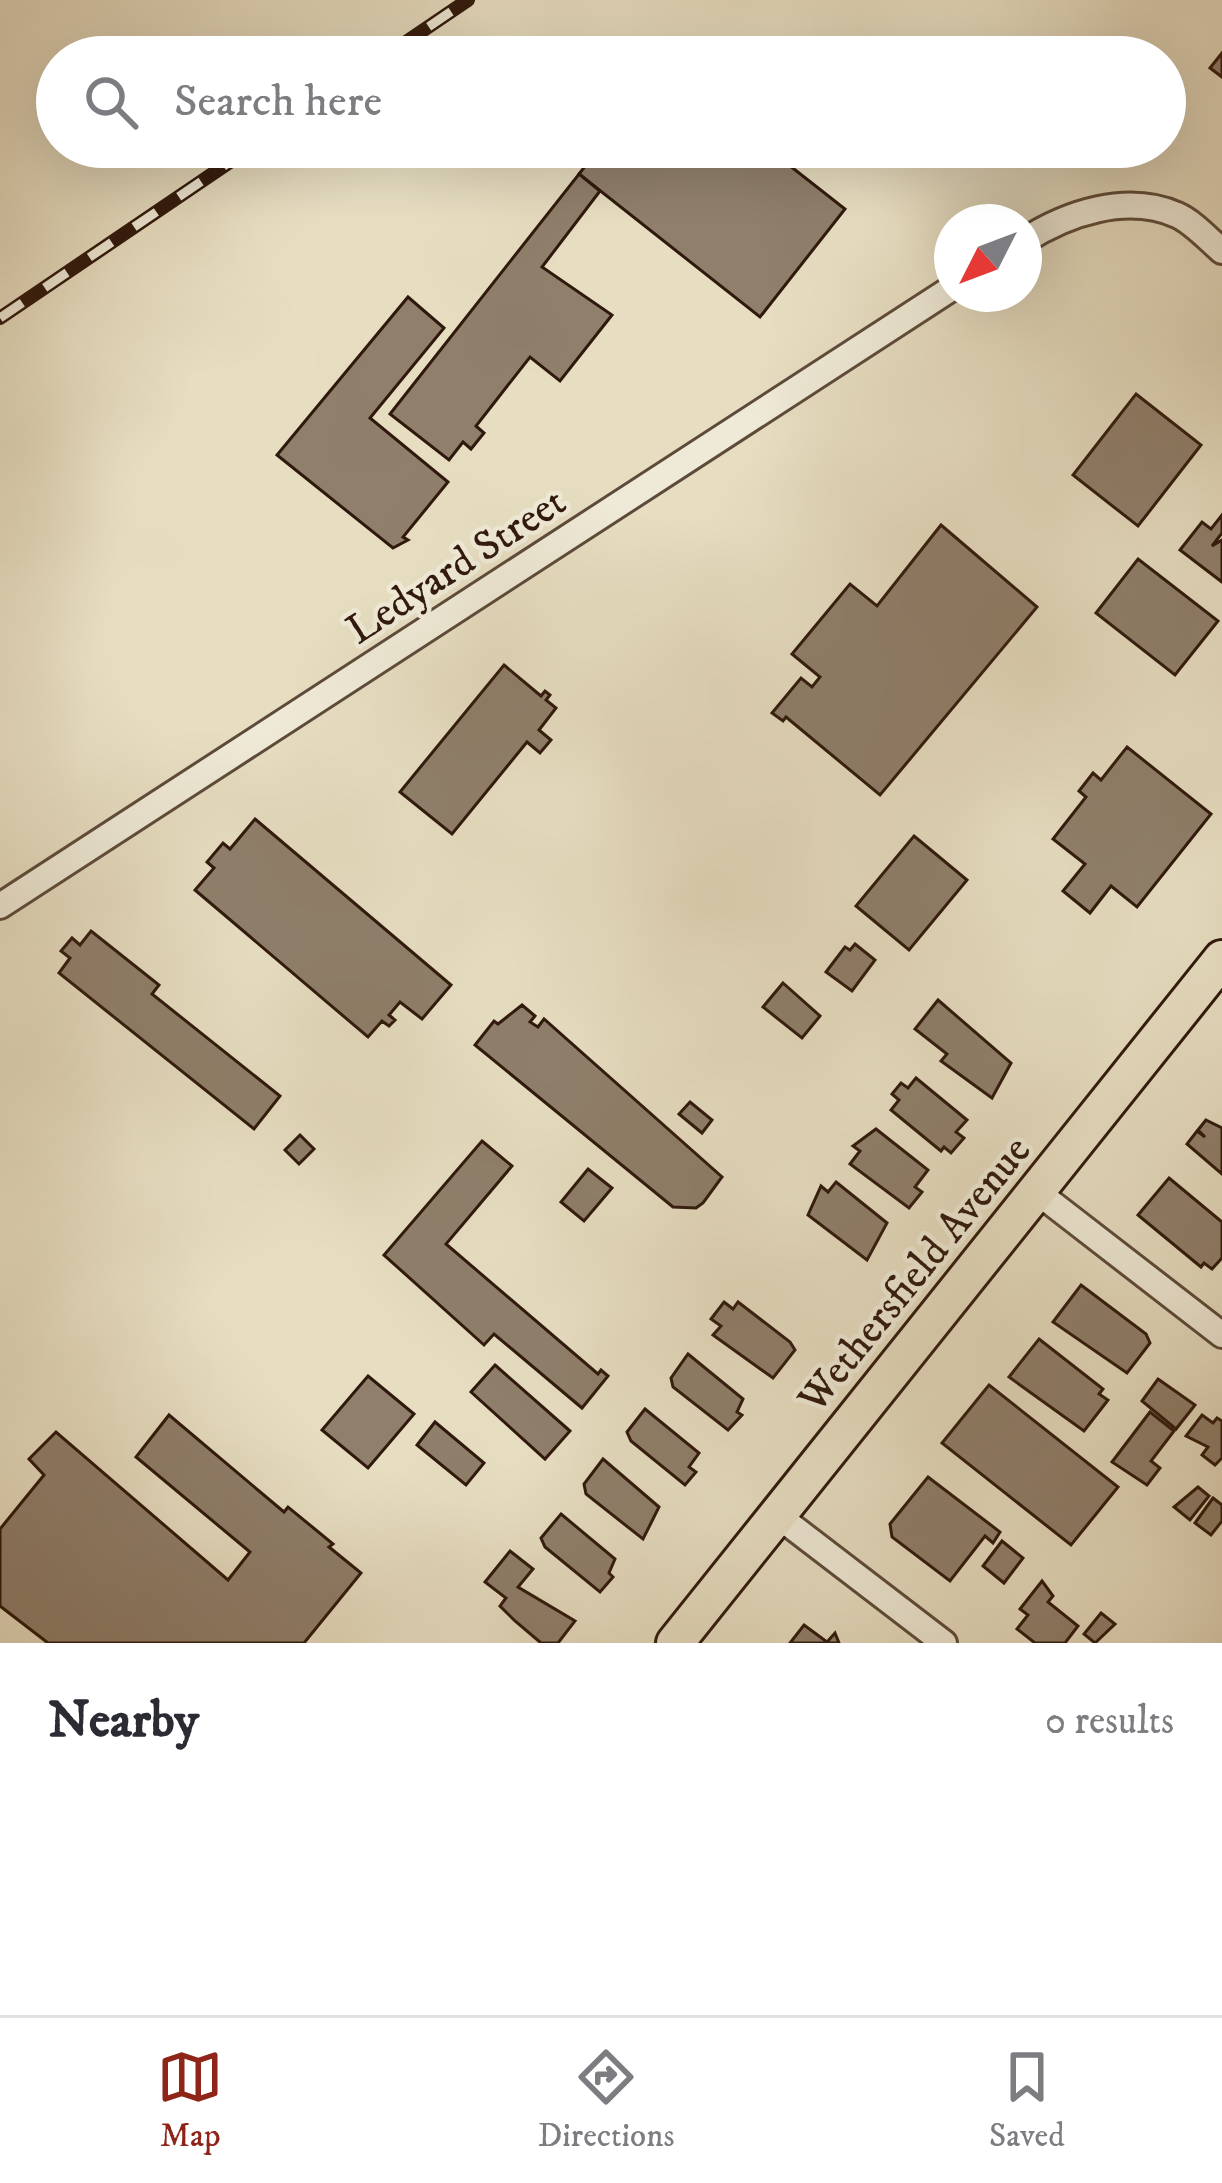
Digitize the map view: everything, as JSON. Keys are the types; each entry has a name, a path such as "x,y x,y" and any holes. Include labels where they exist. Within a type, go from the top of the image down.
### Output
{"main road":[{"name":"Wethersfield Avenue","path":"675,1643 1222,959"}],"street":[{"path":"1042,229 1055,221 1125,204 1179,216 1222,251"},
{"name":"Ledyard Street","path":"0,906 934,300"},
{"path":"1036,1191 1222,1335"},
{"path":"777,1515 944,1643"}],"building":[{"path":"1222,53 1222,77 1210,68"},
{"path":"584,168 793,168 845,209 760,317 579,174"},
{"path":"579,174 600,191 542,267 612,315 560,381 530,357 476,426 484,433 471,449 463,442 449,460 390,414"},
{"path":"408,297 444,328 370,418 448,482 403,537 408,540 393,548 277,455"},
{"path":"1136,394 1201,445 1138,526 1073,475"},
{"path":"1222,515 1222,533 1212,546 1222,540 1222,582 1180,550 1202,522 1211,529"},
{"path":"941,525 1037,607 880,795 786,717 783,721 772,713 801,678 812,687 820,677 792,654 850,584 877,606"},
{"path":"1138,559 1218,621 1175,675 1096,613"},
{"path":"504,665 541,696 545,691 550,695 546,700 556,708 539,730 551,740 540,753 527,742 452,834 400,792"},
{"path":"1127,747 1211,814 1137,907 1111,886 1090,913 1063,891 1085,864 1053,839 1086,797 1079,791 1093,773 1101,780"},
{"path":"255,819 451,985 422,1019 400,1002 389,1015 395,1020 389,1026 382,1021 368,1037 195,890 214,868 207,862 223,843 230,849"},
{"path":"914,836 967,880 909,950 856,906"},
{"path":"91,931 159,985 152,994 280,1096 254,1129 59,973 70,958 61,951 72,938 80,945"},
{"path":"855,944 875,960 852,991 826,972 845,947 850,950"},
{"path":"783,983 820,1016 802,1038 763,1007"},
{"path":"938,1000 1011,1063 992,1098 941,1061 947,1054 915,1029"},
{"path":"522,1005 535,1016 530,1022 538,1027 544,1019 722,1177 703,1203 696,1208 673,1207 475,1045 494,1021 498,1024"},
{"path":"916,1078 967,1120 956,1132 964,1138 951,1153 944,1147 941,1151 891,1110 899,1100 892,1094 901,1083 908,1088"},
{"path":"690,1102 712,1120 702,1133 679,1114"},
{"path":"1206,1120 1222,1128 1222,1174 1187,1144 1197,1131 1205,1137 1198,1130"},
{"path":"876,1129 928,1170 915,1187 922,1192 909,1208 850,1164 860,1151 853,1146"},
{"path":"300,1135 314,1149 299,1164 285,1150"},
{"path":"482,1141 512,1166 446,1244 598,1374 601,1370 608,1376 582,1408 494,1334 484,1345 384,1255"},
{"path":"588,1169 612,1188 584,1221 561,1202"},
{"path":"1169,1178 1222,1222 1222,1258 1212,1269 1204,1263 1201,1267 1138,1215"},
{"path":"836,1182 887,1223 867,1260 808,1215 821,1186 828,1192"},
{"path":"1081,1285 1146,1334 1150,1343 1127,1373 1053,1322"},
{"path":"724,1302 733,1309 738,1302 790,1342 795,1350 773,1378 713,1335 721,1326 711,1319"},
{"path":"1039,1339 1103,1389 1099,1394 1108,1400 1084,1431 1009,1377"},
{"path":"688,1354 743,1399 737,1412 742,1415 728,1430 673,1387 671,1378"},
{"path":"495,1365 570,1431 545,1459 471,1392"},
{"path":"368,1376 414,1414 368,1468 322,1430"},
{"path":"1158,1379 1195,1405 1176,1429 1142,1401"},
{"path":"989,1385 1118,1487 1071,1545 942,1443"},
{"path":"645,1409 699,1453 689,1467 696,1472 685,1485 631,1441 627,1432"},
{"path":"1150,1412 1174,1431 1151,1461 1160,1468 1147,1485 1112,1462"},
{"path":"169,1415 284,1512 288,1507 333,1544 329,1547 361,1573 304,1643 48,1643 0,1606 0,1529 44,1475 29,1459 56,1432 228,1580 250,1552 136,1457"},
{"path":"1202,1415 1213,1423 1217,1418 1222,1421 1222,1458 1215,1465 1202,1455 1208,1447 1186,1436"},
{"path":"435,1422 484,1463 466,1485 417,1445"},
{"path":"603,1459 659,1507 643,1539 586,1494 584,1484"},
{"path":"928,1477 1000,1532 993,1543 985,1536 950,1581 892,1537 890,1524"},
{"path":"1198,1487 1209,1496 1190,1520 1174,1507"},
{"path":"1213,1498 1222,1505 1222,1521 1211,1535 1195,1523"},
{"path":"561,1514 615,1559 609,1573 613,1577 600,1592 545,1547 541,1538"},
{"path":"1002,1541 1023,1558 1004,1583 983,1566"},
{"path":"510,1551 533,1569 518,1587 575,1621 558,1643 541,1643 500,1606 506,1598 485,1582"},
{"path":"1042,1581 1053,1596 1048,1602 1078,1626 1065,1643 1035,1643 1017,1629 1028,1615 1020,1609"},
{"path":"1101,1613 1115,1624 1095,1643 1084,1634"},
{"path":"804,1625 827,1642 835,1633 839,1643 790,1643"}],"railway":[{"path":"415,36 468,0"},
{"path":"0,318 221,168"}]}
